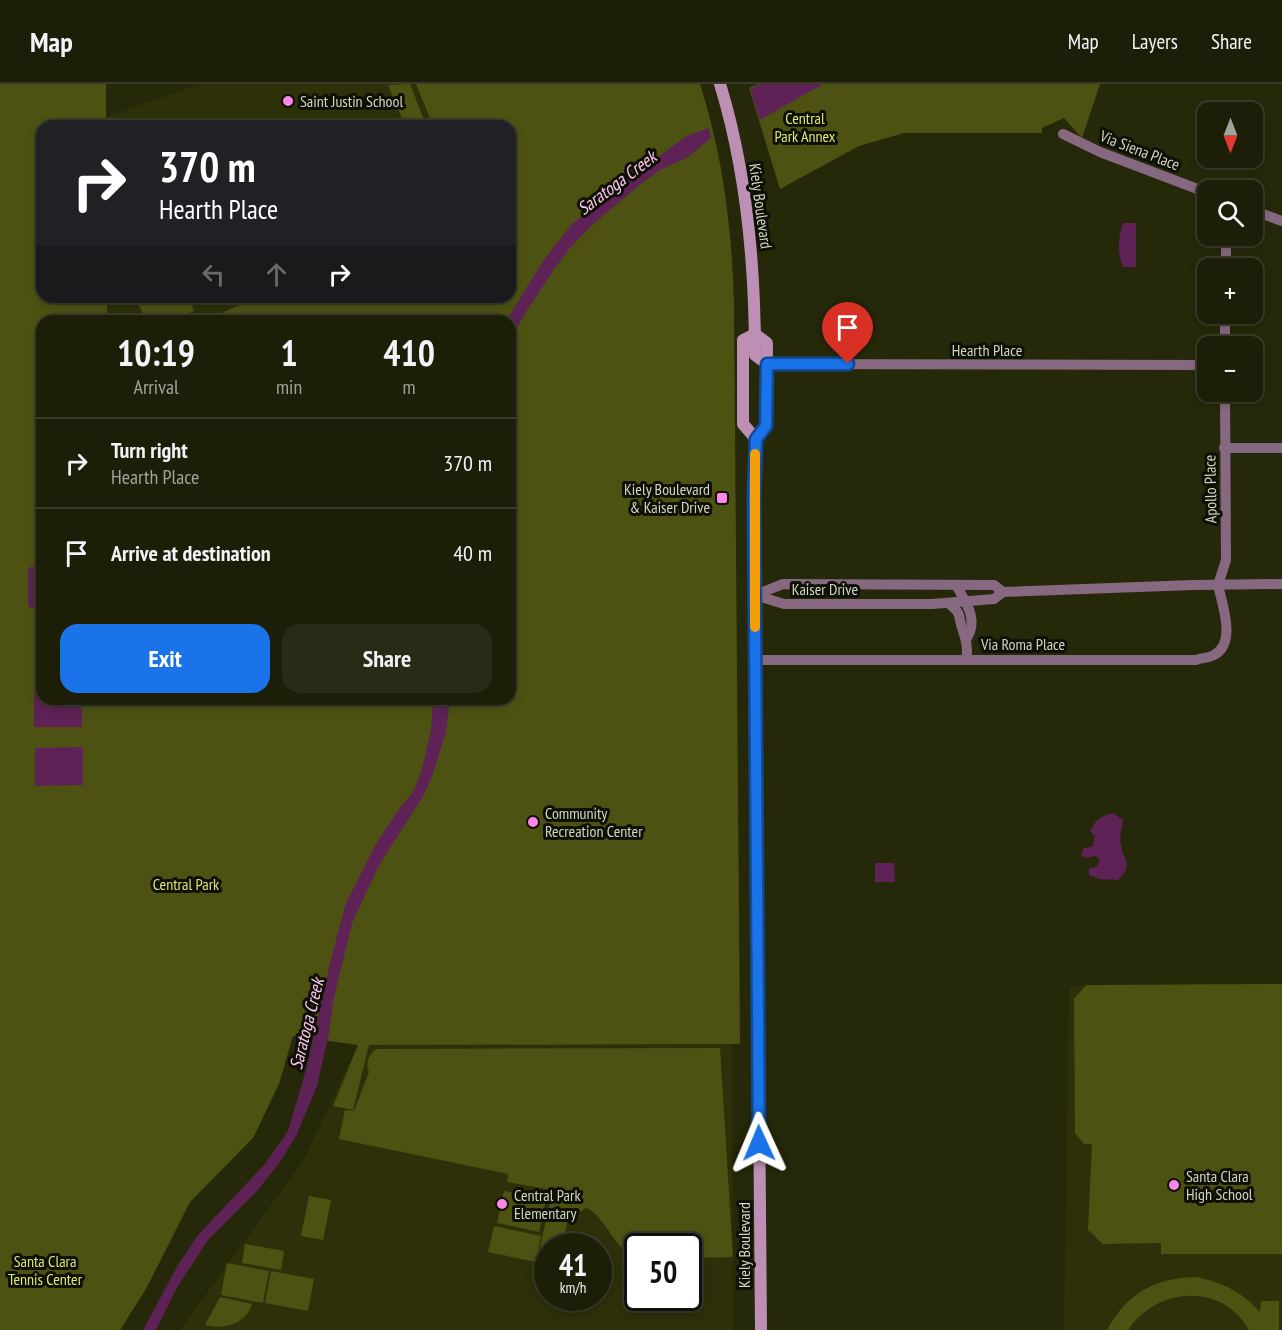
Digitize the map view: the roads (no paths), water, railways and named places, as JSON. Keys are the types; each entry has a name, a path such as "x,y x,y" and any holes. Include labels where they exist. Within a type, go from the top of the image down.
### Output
{"main road":[{"name":"Kiely Boulevard","path":"720,84 731,119 746,205 754,293 755,334"},
{"name":"Kiely Boulevard","path":"755,334 767,343 766,426 756,439 755,595 761,1330"},
{"name":"Kiely Boulevard","path":"755,334 743,340 743,424 756,439"}],"street":[{"name":"Via Siena Place","path":"1063,134 1100,152 1197,189"},
{"path":"1263,214 1282,221"},
{"name":"Hearth Place","path":"767,364 1197,365"},
{"name":"Apollo Place","path":"1218,585 1226,560 1225,402"},
{"path":"1224,448 1282,448"},
{"name":"Kaiser Drive","path":"755,595 783,584 994,585 1004,592"},
{"name":"Kaiser Drive","path":"755,595 784,604 932,604 994,599 1004,592 1282,584"},
{"path":"956,585 971,616 972,630 967,638 967,659"},
{"name":"Via Roma Place","path":"756,660 1196,660 1214,655 1223,647 1226,639 1226,618 1218,585"},
{"path":"948,603 959,613 962,630 967,638"}],"place":[{"name":"Saint Justin School","path":"288,101"},
{"name":"Kiely Boulevard & Kaiser Drive","path":"722,498"},
{"name":"Community Recreation Center","path":"533,822"},
{"name":"Santa Clara High School","path":"1174,1185"},
{"name":"Central Park Elementary","path":"502,1204"}],"park label":[{"name":"Central Park Annex","path":"805,127"},
{"name":"Central Park","path":"186,884"},
{"name":"Santa Clara Tennis Center","path":"45,1270"}],"water label":[{"name":"Saratoga Creek","path":"617,183"},
{"name":"Saratoga Creek","path":"307,1024"}]}
